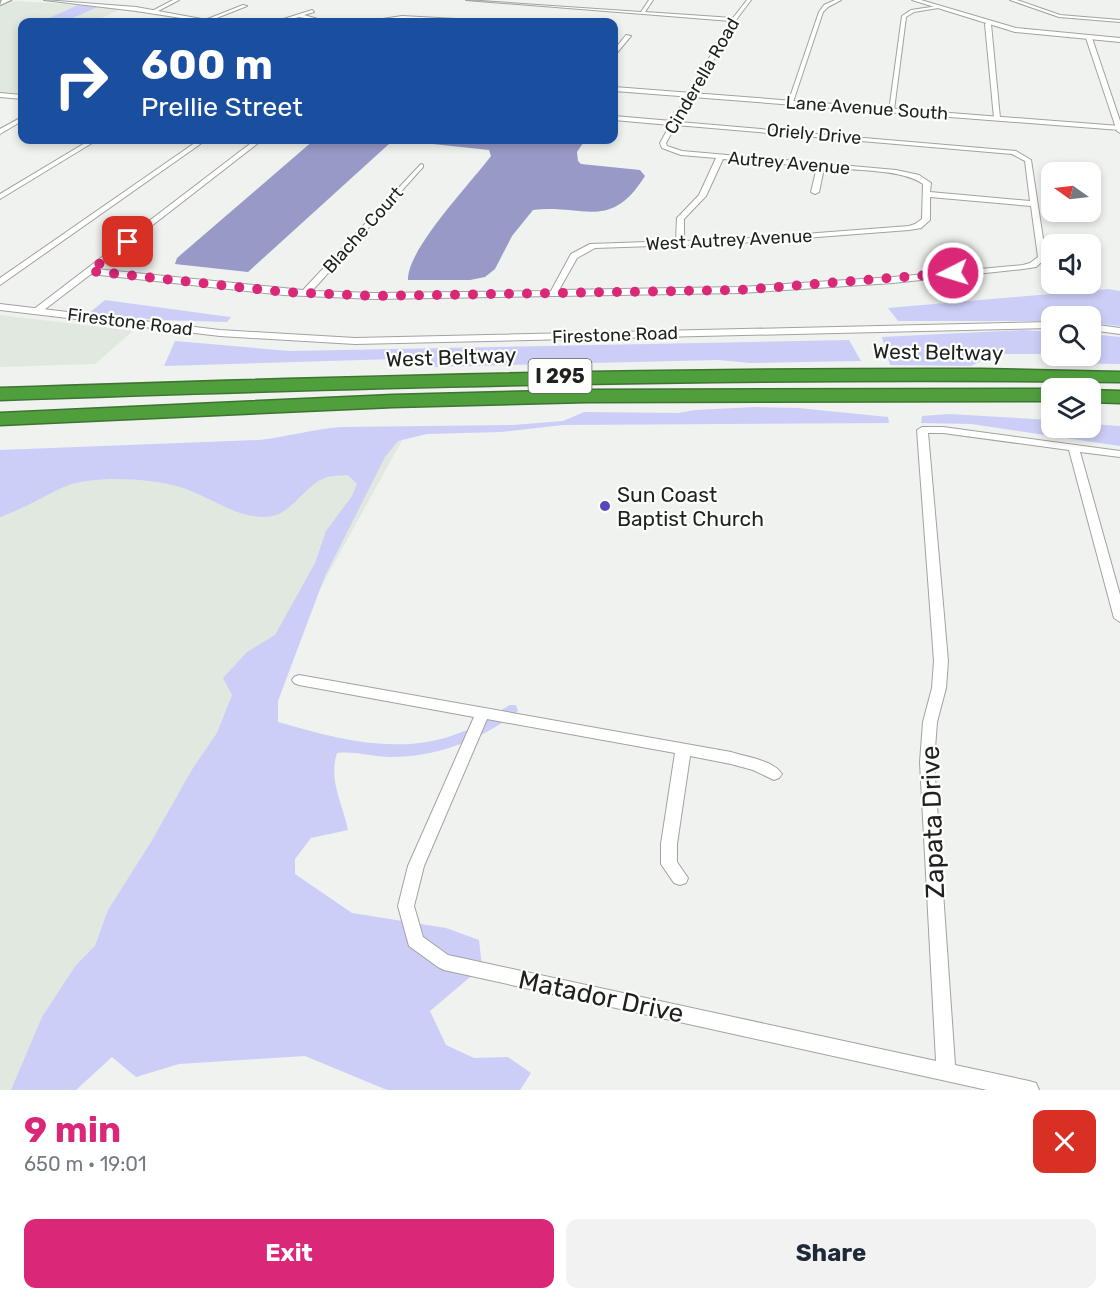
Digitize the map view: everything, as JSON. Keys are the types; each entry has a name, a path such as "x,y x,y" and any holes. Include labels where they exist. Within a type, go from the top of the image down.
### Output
{"highway":[{"name":"West Beltway","path":"0,394 618,375 900,374 1120,377"},
{"name":"West Beltway","path":"0,419 381,402 565,397 761,394 1041,395"},
{"path":"1101,396 1120,397"}],"main road":[{"path":"0,3 8,0"}],"street":[{"path":"47,0 154,11 191,18"},
{"path":"154,11 177,0"},
{"path":"468,0 734,20"},
{"path":"554,7 560,0"},
{"path":"642,14 651,0"},
{"name":"Cinderella Road","path":"670,151 664,147 663,143 734,20 749,0"},
{"path":"790,102 821,12 826,6 839,0"},
{"path":"915,0 988,24 1029,32 1120,40"},
{"path":"1012,0 1059,16 1120,21"},
{"path":"215,18 245,6"},
{"path":"891,110 904,16 913,11 936,7"},
{"path":"291,18 312,11"},
{"path":"300,15 311,18"},
{"path":"390,18 402,16 426,18"},
{"path":"988,24 997,118"},
{"path":"618,48 628,36"},
{"path":"1089,38 1120,129"},
{"name":"Lane Avenue South","path":"618,89 1120,129"},
{"path":"0,95 18,97"},
{"name":"Oriely Drive","path":"618,118 1014,152 1028,160 1034,204"},
{"path":"0,132 18,121"},
{"path":"0,197 87,144"},
{"path":"0,282 197,144"},
{"path":"37,311 254,144"},
{"name":"Autrey Avenue","path":"670,151 908,174 917,176 927,183 927,194"},
{"path":"680,243 678,228 680,217 702,195 720,157"},
{"name":"Blache Court","path":"305,293 421,166"},
{"path":"815,192 821,166"},
{"path":"90,271 305,293 374,296 786,288 1033,265 1042,258 1034,204 927,194"},
{"name":"West Autrey Avenue","path":"554,292 574,256 585,248 603,245 680,243 909,228 918,226 926,220 927,194"},
{"name":"Firestone Road","path":"0,307 263,337 355,341 1041,325"},
{"path":"1101,328 1120,331"},
{"name":"Zapata Drive","path":"946,1071 927,762 930,722 939,688 941,662 922,430 943,430 1074,448"},
{"path":"1120,454 1074,448 1120,618"},
{"path":"298,680 482,715 731,758 758,766 774,774"},
{"name":"Matador Drive","path":"482,715 416,866 406,906 415,941 444,962 1029,1090"},
{"path":"680,878 669,864 669,844 683,750"}],"shaded area":[{"path":"16,1 78,5 51,18 18,18 18,94 0,92 0,7"},
{"path":"78,5 98,7 73,18 49,18"},
{"path":"99,7 121,9 102,18 72,18"},
{"path":"309,144 389,144 248,272 175,264 177,258"},
{"path":"433,144 582,144 577,152 578,161 581,164 640,170 645,176 620,204 607,210 595,212 533,210 512,236 495,269 485,277 470,280 408,280 410,267 418,251 442,216 491,156 489,150"},
{"path":"1101,290 1120,291 1120,326 1101,324 1101,306 1041,306 1041,321 898,321 888,308 1050,294 1101,294"},
{"path":"105,300 231,317 227,322 159,320 88,314"},
{"path":"0,315 133,331 95,364 0,367"},
{"path":"1023,330 1041,331 1041,354 996,354 971,366 890,365 882,337"},
{"path":"1101,335 1120,337 1120,364 1101,364"},
{"path":"849,340 861,361 751,363 718,360 431,367 428,358 164,366 175,341 289,351"},
{"path":"756,407 798,408 888,417 889,423 563,425 501,432 427,434 398,441 385,457 325,576 278,701 278,722 346,739 393,744 439,739 462,732 478,726 510,705 516,705 518,711 489,731 440,751 388,757 337,753 335,782 348,830 311,838 295,859 295,874 352,913 446,928 479,940 482,967 430,1011 446,1045 474,1058 508,1057 531,1073 520,1090 387,1090 305,1056 179,1064 136,1077 112,1057 76,1090 11,1090 42,1017 76,965 95,946 108,910 151,842 193,768 217,733 232,695 223,678 247,652 275,635 315,563 326,531 352,496 357,484 348,475 325,478 310,487 290,507 274,516 265,517 243,514 168,484 123,479 91,480 66,486 0,517 0,450 259,440 341,427 513,425 563,421 584,412 678,413"},
{"path":"949,414 1041,419 1041,434 971,424 921,423 922,416"},
{"path":"1101,425 1120,426 1120,446 1066,438 1101,438"},
{"path":"405,435 43,1090 0,1090 0,452"}],"place":[{"name":"Sun Coast Baptist Church","path":"605,506"}],"route":[{"path":"128,242 90,271 284,292 374,296 740,290 893,280 953,273"}]}
